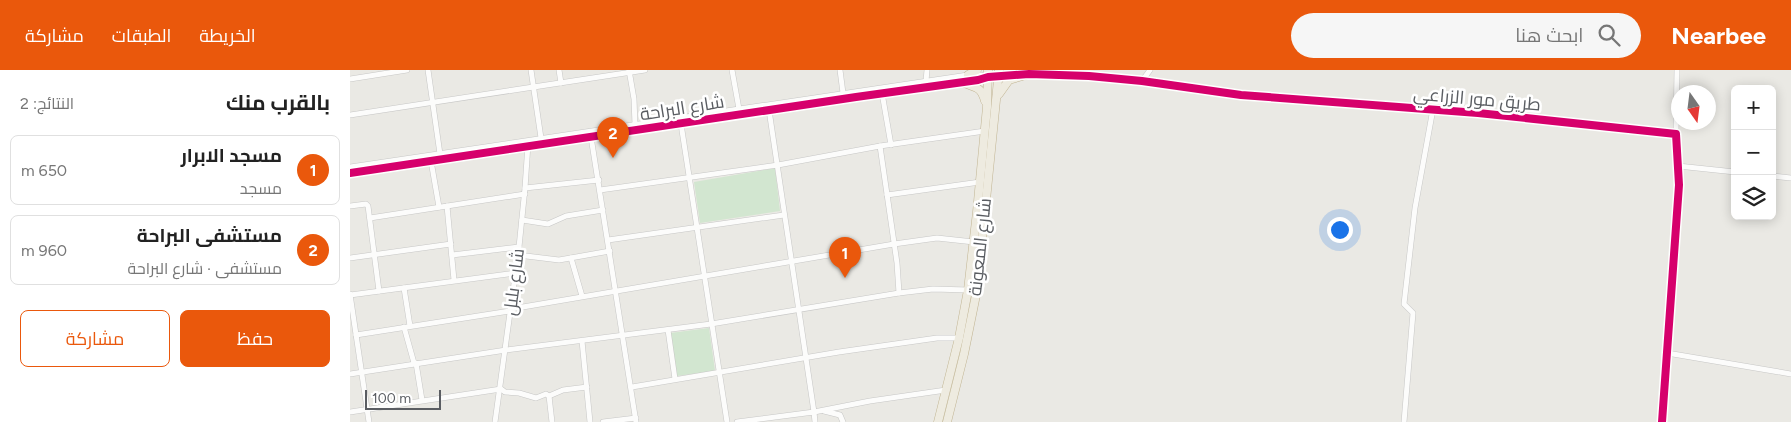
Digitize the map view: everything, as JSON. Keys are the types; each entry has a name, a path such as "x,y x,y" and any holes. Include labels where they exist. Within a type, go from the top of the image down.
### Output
{"highway":[{"path":"968,76 977,70"},
{"name":"شارع المعونة","path":"947,422 973,313 999,73"},
{"name":"شارع المعونة","path":"938,422 959,338 968,290 985,131 988,74"},
{"path":"998,96 1009,80 1029,74"},
{"path":"962,82 982,91 987,107"}],"street":[{"path":"350,79 407,70"},
{"path":"428,70 440,154"},
{"path":"531,70 541,138"},
{"path":"559,70 560,83"},
{"path":"350,115 645,70"},
{"path":"732,70 739,109"},
{"path":"840,70 843,93"},
{"path":"926,81 927,70"},
{"path":"1142,81 1150,70"},
{"path":"1662,422 1679,184 1676,134 1677,70"},
{"path":"629,71 634,99 635,125"},
{"name":"شارع البراحة","path":"350,173 528,144 541,138 926,81 988,74"},
{"name":"شارع البراحة","path":"350,167 681,124 978,80 988,74"},
{"name":"طريق مور الزراعي","path":"988,74 1055,74 1142,81 1241,95 1433,109 1676,134"},
{"path":"882,93 891,145"},
{"path":"1404,422 1413,313 1404,304 1415,208 1433,109"},
{"path":"769,110 815,422"},
{"path":"681,124 727,422"},
{"path":"600,190 778,165 880,146 985,131"},
{"path":"591,137 636,420 603,422"},
{"name":"شارع بلبل","path":"495,422 516,273 528,144"},
{"path":"880,146 897,263 899,293"},
{"path":"431,161 439,207"},
{"path":"1678,166 1731,172"},
{"path":"1776,176 1791,178"},
{"path":"370,218 599,180"},
{"path":"887,195 980,182"},
{"path":"350,206 367,204 379,291"},
{"path":"447,206 454,280"},
{"path":"522,220 548,224 570,215 603,210"},
{"path":"608,240 784,215"},
{"path":"356,335 511,310 705,274 894,244 937,238 974,242"},
{"path":"350,258 451,244"},
{"path":"452,256 519,247"},
{"path":"518,255 559,260 610,251"},
{"path":"571,258 582,296"},
{"path":"369,422 350,295 516,273"},
{"path":"404,288 407,327 422,400"},
{"path":"350,374 506,350 711,324 899,293 933,289 968,290"},
{"path":"668,330 675,379"},
{"path":"632,386 937,338 959,338"},
{"path":"582,341 590,422"},
{"path":"1667,353 1791,374"},
{"path":"350,412 501,389 505,392 519,393 536,398 546,394 549,396 563,390 586,387"},
{"path":"737,422 814,412 870,401 946,390"},
{"path":"549,396 552,422"},
{"path":"822,410 840,415 843,422"}],"green space":[{"path":"775,168 780,211 700,223 694,182"},
{"path":"709,328 715,371 677,376 670,333"}],"cycle path":[{"path":"350,173 988,77 1029,74 1089,76 1142,81 1241,95 1478,113 1676,134 1679,185 1662,422"}],"place":[{"name":"مستشفى البراحة","path":"613,158"},
{"name":"مسجد الابرار","path":"845,278"}]}
